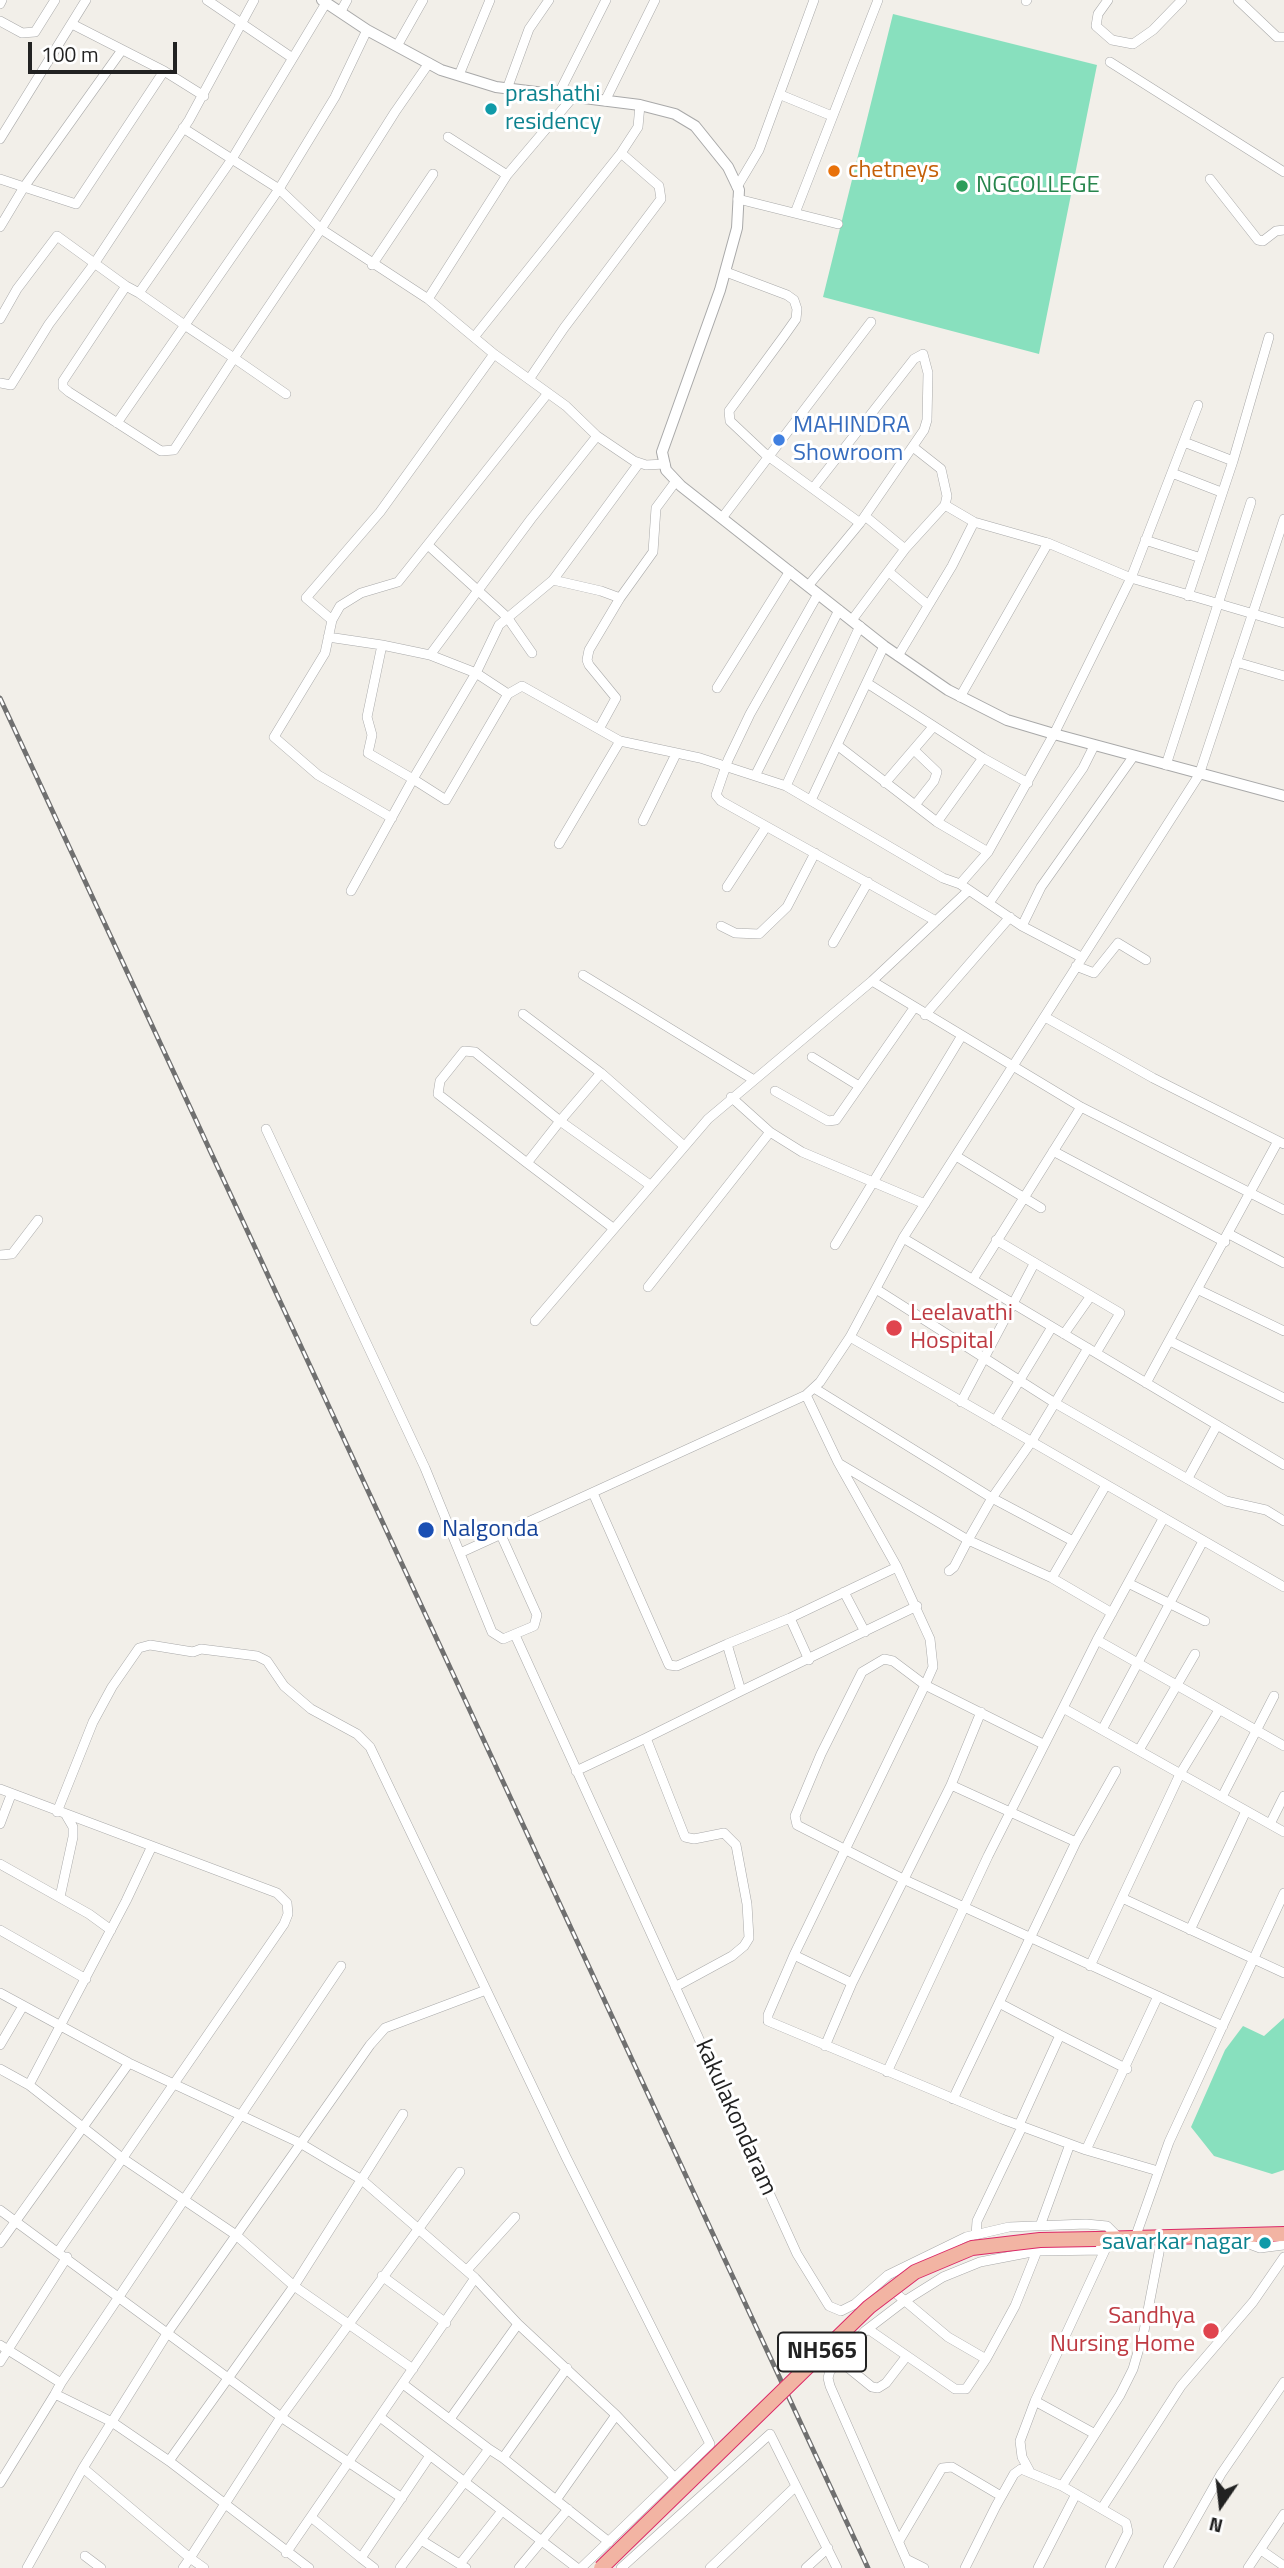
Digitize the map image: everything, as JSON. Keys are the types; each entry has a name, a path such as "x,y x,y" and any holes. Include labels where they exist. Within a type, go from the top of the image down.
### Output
{"highway":[{"name":"NH565","path":"601,2568 869,2307 915,2272 972,2248 1040,2240 1108,2242 1135,2238 1284,2234"}],"street":[{"path":"0,21 22,33 35,32 55,0"},
{"path":"0,139 86,0"},
{"path":"207,0 290,57"},
{"path":"0,383 11,385 49,324 94,264 204,96 254,0"},
{"path":"341,11 347,0"},
{"path":"397,46 423,0"},
{"path":"459,75 490,0"},
{"path":"507,89 529,29 549,0"},
{"path":"558,95 606,0"},
{"path":"605,100 655,0"},
{"path":"737,187 759,150 814,0"},
{"path":"794,213 878,0"},
{"path":"1108,0 1098,14 1097,26 1103,34 1123,44 1133,44 1144,37 1182,0"},
{"path":"1238,0 1278,37 1284,37"},
{"path":"139,293 232,159 324,1 367,30 429,63 459,75 507,89 640,105 682,117 695,126 728,167 737,187 738,199 737,228 726,272 663,452 665,464 676,481 884,646 961,697 1007,720 1133,757 1284,796"},
{"path":"72,24 164,71 204,96"},
{"path":"117,424 186,326 331,106 367,30"},
{"path":"0,227 24,187 122,50"},
{"path":"1110,62 1284,172"},
{"path":"126,286 63,381 63,387 161,451 174,450 429,63"},
{"path":"0,179 76,204 164,71"},
{"path":"781,95 832,116"},
{"path":"428,299 507,175 573,97"},
{"path":"475,336 621,153 638,127 640,105"},
{"path":"183,128 278,189 321,229 372,265 428,299 494,354 566,406 597,436 639,463 665,464"},
{"path":"447,137 507,175"},
{"path":"530,379 564,328 662,199 660,186 621,153"},
{"path":"372,265 433,174"},
{"path":"1210,179 1258,240 1263,241 1276,231 1284,230"},
{"path":"738,199 838,224"},
{"path":"0,320 17,289 57,236 286,394"},
{"path":"726,272 765,284 787,295 794,300 797,309 790,327 728,416 733,427 768,455 905,550"},
{"path":"722,518 871,322"},
{"path":"1188,596 1233,461 1269,337"},
{"path":"332,620 306,598 380,512 494,354"},
{"path":"808,586 862,520 924,430 928,408 928,366 920,354 814,487"},
{"path":"392,818 318,775 274,737 325,653 332,620 340,606 361,593 398,582 548,393"},
{"path":"960,884 988,852 1054,734 1131,578 1198,405"},
{"path":"430,655 597,436"},
{"path":"1184,442 1233,461"},
{"path":"786,786 856,623 905,550 946,505 947,496 941,470 913,447"},
{"path":"351,891 476,673 499,625 553,580 639,463"},
{"path":"1172,474 1221,492"},
{"path":"600,729 616,698 587,660 620,598 653,552 656,538 653,521 656,508 676,481"},
{"path":"1166,765 1251,502"},
{"path":"946,505 974,522 1048,543 1131,578 1284,624"},
{"path":"460,1553 806,1395 814,1388 850,1337 903,1238 1199,775 1284,519"},
{"path":"898,656 974,522"},
{"path":"1146,540 1201,558"},
{"path":"961,697 1048,543"},
{"path":"429,546 507,617 532,653"},
{"path":"717,688 790,571"},
{"path":"889,572 928,605"},
{"path":"553,580 601,590 620,598"},
{"path":"818,594 765,685 726,765 716,792 718,798 936,921"},
{"path":"756,774 839,610"},
{"path":"328,637 430,655 476,673 508,694"},
{"path":"382,645 367,717 372,735 368,753 446,800 508,694 522,686 620,741 726,765 756,774 812,798 943,877 960,884 1022,926 1081,957"},
{"path":"812,798 884,646"},
{"path":"1236,662 1284,676"},
{"path":"867,683 933,727 1028,783"},
{"path":"885,783 933,727"},
{"path":"559,844 620,741"},
{"path":"837,746 937,822 988,852"},
{"path":"989,903 1083,768 1094,746"},
{"path":"914,750 937,772 934,781 915,805"},
{"path":"643,821 676,754"},
{"path":"1022,926 1041,887 1133,757"},
{"path":"937,822 983,758"},
{"path":"727,887 766,827"},
{"path":"721,926 734,933 759,934 787,907 816,853"},
{"path":"833,943 868,882"},
{"path":"535,1321 650,1185 730,1097 872,981 969,890"},
{"path":"925,1015 962,976 1010,917"},
{"path":"1076,966 1094,973 1118,943 1146,960"},
{"path":"583,975 754,1080"},
{"path":"872,981 1081,1107 1284,1210"},
{"path":"775,1091 832,1121 841,1116 914,1008"},
{"path":"523,1014 601,1073 684,1146"},
{"path":"1045,1017 1153,1078 1281,1143 1146,1383"},
{"path":"835,1245 961,1037"},
{"path":"613,1228 441,1098 438,1088 464,1051 475,1052 561,1121 650,1185"},
{"path":"812,1056 859,1086"},
{"path":"527,1163 601,1073"},
{"path":"730,1097 770,1132 802,1152 874,1180 925,1204"},
{"path":"973,1279 1081,1107"},
{"path":"266,1129 425,1468 492,1632 503,1639 534,1626 537,1615 501,1535"},
{"path":"648,1287 770,1132"},
{"path":"1053,1151 1227,1238 1284,1263"},
{"path":"956,1156 1041,1208"},
{"path":"0,1255 12,1254 38,1220"},
{"path":"903,1238 1284,1465"},
{"path":"949,1571 954,1567 992,1498 1032,1441 1055,1402 1120,1313 996,1241"},
{"path":"961,1402 1034,1264"},
{"path":"876,1290 1055,1402 1226,1501 1266,1510 1284,1521"},
{"path":"1199,1290 1284,1331"},
{"path":"1064,1334 1090,1297"},
{"path":"995,1421 1052,1327"},
{"path":"850,1337 1284,1587"},
{"path":"1170,1341 1284,1398"},
{"path":"814,1388 992,1498 1073,1541"},
{"path":"806,1395 838,1462 918,1606 930,1639 933,1658 926,1685 843,1850 794,1955 768,2015 768,2021 1021,2126 1086,2150 1158,2171"},
{"path":"1188,1478 1217,1425"},
{"path":"838,1462 968,1540 1052,1578 1112,1613"},
{"path":"1052,1578 1106,1485"},
{"path":"593,1493 669,1665 677,1667 790,1618 897,1567"},
{"path":"887,2072 1043,1744 1163,1519"},
{"path":"1103,1728 1203,1541"},
{"path":"1128,1583 1167,1605 1205,1621"},
{"path":"844,1592 865,1632"},
{"path":"576,1771 918,1606"},
{"path":"790,1618 810,1660"},
{"name":"kakulakondaram","path":"514,1635 797,2254 829,2306 841,2311 848,2308 923,2255 976,2235 1009,2227 1107,2226 1108,2242"},
{"path":"1097,1640 1284,1746"},
{"path":"727,1644 741,1691"},
{"path":"62,1814 93,1722 118,1676 139,1648 150,1645 193,1652 201,1649 257,1656 267,1661 284,1686 311,1709 357,1734 370,1747 486,1990 710,2444 673,2476 609,2542 579,2568 429,2457 380,2417"},
{"path":"1139,1749 1195,1654"},
{"path":"1043,1744 926,1685 893,1661 884,1659 862,1671 794,1821 802,1829 903,1879 1223,2026"},
{"path":"1222,1797 1274,1696"},
{"path":"1063,1708 1103,1728 1284,1832"},
{"path":"1090,1966 1180,1774 1219,1710"},
{"path":"825,2046 852,1983 951,1785 981,1712"},
{"path":"646,1738 685,1837 694,1839 724,1833 736,1845 747,1904 749,1938 744,1946 732,1956 675,1987"},
{"path":"953,2099 1076,1842 1116,1770"},
{"path":"951,1785 1076,1842"},
{"path":"0,1789 277,1893 287,1903 288,1914 175,2085 122,2158 4,2347 0,2362"},
{"path":"0,1824 11,1795"},
{"path":"1270,1824 1284,1796"},
{"path":"1190,1930 1247,1811"},
{"path":"60,1897 73,1838 73,1827 62,1814"},
{"path":"29,2085 86,1979 152,1846"},
{"path":"0,1864 60,1897 111,1930"},
{"path":"1135,2238 1158,2171 1284,1893"},
{"path":"1122,1898 1284,1973"},
{"path":"0,1930 86,1979"},
{"path":"794,1955 852,1983"},
{"path":"0,2483 61,2383 341,1966"},
{"path":"27,2568 83,2468 169,2332 370,2045 386,2028 486,1990"},
{"path":"0,1993 129,2063 300,2143 362,2180 467,2270 518,2324 616,2414 673,2476"},
{"path":"1086,2150 1127,2068 1158,1997"},
{"path":"999,2003 1127,2068"},
{"path":"0,2045 23,2006"},
{"path":"976,2235 977,2221 1060,2035"},
{"path":"0,2243 129,2063"},
{"path":"0,2069 29,2085 85,2126 122,2158 236,2235 294,2286 413,2369"},
{"path":"169,2461 294,2286 403,2114"},
{"path":"1040,2226 1070,2144"},
{"path":"183,2568 281,2417 460,2172"},
{"path":"0,2210 62,2255 117,2300 169,2332 226,2379 402,2498"},
{"path":"467,2270 515,2217"},
{"path":"1102,2508 1181,2386 1253,2302 1284,2256 1274,2249 1253,2246 1225,2235"},
{"path":"1062,2486 1120,2395 1138,2356 1162,2237"},
{"path":"924,2568 908,2563 830,2386 828,2375 868,2329 903,2302 943,2277 980,2262 1108,2242"},
{"path":"1029,2470 1022,2457 1020,2441 1035,2401 1108,2242"},
{"path":"1274,2249 1284,2245"},
{"path":"868,2329 958,2390 965,2389 986,2360 1015,2306 1037,2251"},
{"path":"382,2276 446,2322"},
{"path":"286,2553 475,2278"},
{"path":"892,2290 903,2302 948,2337 986,2360"},
{"path":"450,2419 518,2324"},
{"path":"4,2347 61,2383"},
{"path":"840,2361 872,2387 878,2388 886,2383 906,2357"},
{"path":"503,2458 567,2368"},
{"path":"1168,2568 1221,2474 1284,2382"},
{"path":"403,2384 503,2458 609,2542"},
{"path":"55,2394 112,2422 169,2461 309,2568"},
{"path":"1035,2401 1095,2434"},
{"path":"556,2500 616,2414"},
{"path":"621,2568 770,2434 794,2488 837,2568"},
{"path":"401,2568 489,2449"},
{"path":"361,2558 429,2457"},
{"path":"899,2541 942,2468 952,2467 1001,2496"},
{"path":"83,2468 204,2568"},
{"path":"965,2568 1001,2496 1018,2471 1029,2470 1102,2508 1128,2526 1110,2568"},
{"path":"710,2568 794,2488"},
{"path":"1038,2568 1076,2494"},
{"path":"520,2568 568,2509"},
{"path":"421,2540 463,2566 502,2511"},
{"path":"1248,2568 1284,2514"},
{"path":"310,2517 374,2568"},
{"path":"806,2568 828,2548"},
{"path":"1261,2550 1284,2566"},
{"path":"85,2556 101,2568"}],"green space":[{"name":"NGCOLLEGE","path":"893,14 1097,65 1039,354 823,297"},
{"path":"1284,2018 1284,2170 1272,2174 1214,2156 1191,2127 1225,2050 1243,2026 1264,2036"}],"railway":[{"path":"0,698 868,2568"}],"place":[{"name":"prashathi residency","path":"491,109"},
{"name":"chetneys","path":"834,171"},
{"name":"NGCOLLEGE","path":"962,186"},
{"name":"MAHINDRA Showroom","path":"779,440"},
{"name":"Leelavathi Hospital","path":"894,1328"},
{"name":"Nalgonda","path":"426,1530"},
{"name":"savarkar nagar","path":"1265,2243"},
{"name":"Sandhya Nursing Home","path":"1211,2331"}]}
